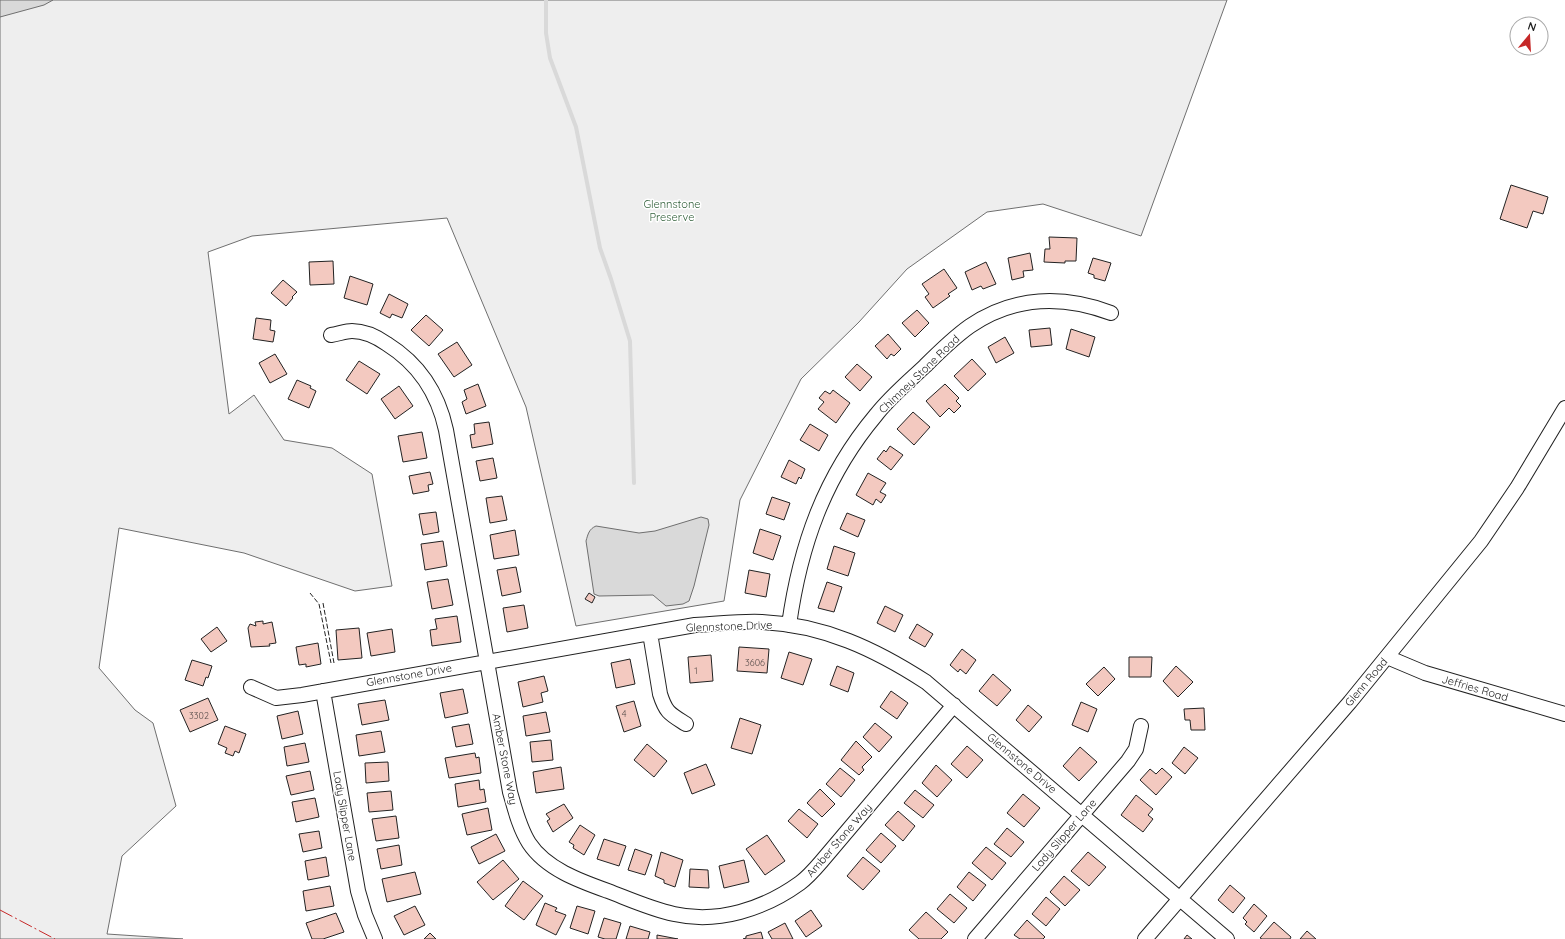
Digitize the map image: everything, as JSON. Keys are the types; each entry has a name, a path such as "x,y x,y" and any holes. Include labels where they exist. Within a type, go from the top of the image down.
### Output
{"street":[{"name":"Chimney Stone Road","path":"789,625 801,560 816,516 829,487 841,464 856,442 892,397 953,339 988,316 1006,308 1026,302 1064,301 1086,305 1111,313"},
{"name":"Amber Stone Way","path":"331,335 353,331 377,338 407,358 429,384 438,401 443,414 446,430 510,792 519,823 529,843 546,861 567,875 594,887 681,915 721,916 749,910 776,899 801,882 821,862 954,705"},
{"name":"Glenn Road","path":"1145,939 1387,657 1496,521 1565,408"},
{"name":"Glennstone Drive","path":"251,687 276,698 695,625 761,622 789,625 840,638 868,648 896,663 926,682 1146,870 1181,898 1227,939"},
{"path":"650,633 663,704 667,712 686,724"},
{"name":"Jeffries Road","path":"1387,657 1425,674 1565,714"},
{"name":"Lady Slipper Lane","path":"323,691 358,891 365,915 375,939"},
{"name":"Lady Slipper Lane","path":"975,939 1132,755 1136,749 1141,726"}],"green space":[{"name":"Glennstone Preserve","path":"0,0 1227,0 1141,236 1043,204 987,212 907,269 859,322 801,379 740,500 724,601 576,626 526,407 447,218 252,236 208,252 229,414 254,395 284,440 332,448 372,474 392,586 355,591 244,553 119,528 99,668 135,710 153,723 176,806 122,856 107,934 183,939 0,939"}],"shaded area":[{"path":"0,0 53,0 44,5 0,17"},
{"path":"701,517 708,519 709,525 689,601 683,604 666,606 653,595 599,596 594,594 586,541 589,532 594,527 596,526 639,533 655,531"}],"building":[{"path":"1511,185 1548,197 1543,214 1533,211 1527,228 1500,219"},
{"path":"1049,237 1077,238 1076,261 1065,261 1065,263 1044,262 1045,249 1050,249"},
{"path":"1030,253 1033,270 1023,271 1024,277 1012,280 1008,258"},
{"path":"1093,258 1111,263 1105,281 1094,278 1094,275 1088,273"},
{"path":"333,261 334,284 310,285 309,262"},
{"path":"986,262 996,284 983,289 981,286 972,290 965,272"},
{"path":"944,269 957,288 948,294 950,296 933,308 925,297 929,294 922,284"},
{"path":"350,276 373,284 367,305 344,298"},
{"path":"283,280 297,292 286,306 271,293"},
{"path":"389,294 408,304 402,318 392,314 390,318 380,313"},
{"path":"917,310 929,323 915,337 902,323"},
{"path":"426,315 443,330 429,346 411,330"},
{"path":"256,318 271,320 270,330 275,331 273,342 253,339"},
{"path":"1050,328 1052,345 1031,347 1029,330"},
{"path":"1071,329 1095,337 1089,357 1066,349"},
{"path":"888,334 901,349 894,356 891,354 887,359 875,346"},
{"path":"1005,337 1014,353 996,363 988,347"},
{"path":"457,342 472,365 454,377 438,354"},
{"path":"275,354 287,374 270,383 259,363"},
{"path":"972,359 986,374 968,391 954,376"},
{"path":"359,361 380,374 367,394 346,380"},
{"path":"857,364 872,377 860,391 845,377"},
{"path":"297,380 311,386 310,388 316,391 309,408 288,399"},
{"path":"478,384 486,406 466,414 462,402 467,399 464,390"},
{"path":"945,384 959,398 956,401 961,406 954,413 949,408 940,417 926,401"},
{"path":"399,386 413,406 395,419 381,399"},
{"path":"833,390 850,403 836,423 818,409 824,402 819,398 825,391 830,394"},
{"path":"913,412 930,427 914,445 897,429"},
{"path":"489,422 493,444 472,448 470,435 475,434 474,424"},
{"path":"810,424 828,435 819,451 800,440"},
{"path":"422,432 427,458 403,462 398,436"},
{"path":"890,446 903,455 891,470 877,459 884,450 886,452"},
{"path":"493,458 497,478 480,481 476,461"},
{"path":"789,460 805,469 801,479 799,477 796,484 781,477"},
{"path":"430,472 433,484 428,485 429,491 413,494 409,476"},
{"path":"868,473 886,483 880,492 886,495 881,503 876,499 873,505 856,495"},
{"path":"502,496 507,520 490,523 486,498"},
{"path":"772,497 790,503 784,520 766,514"},
{"path":"436,512 439,532 423,535 419,514"},
{"path":"847,513 865,520 858,537 840,529"},
{"path":"760,529 781,536 773,560 753,553"},
{"path":"515,530 519,555 494,559 490,535"},
{"path":"443,541 447,566 425,570 421,544"},
{"path":"834,546 855,553 848,576 827,569"},
{"path":"516,567 521,592 502,596 497,570"},
{"path":"749,570 770,574 766,597 745,593"},
{"path":"448,579 453,605 432,609 427,582"},
{"path":"827,582 842,587 834,612 818,608"},
{"path":"589,593 595,597 592,603 585,599"},
{"path":"524,605 528,628 507,632 503,608"},
{"path":"885,606 903,615 895,632 877,623"},
{"path":"457,616 461,642 432,646 430,630 437,629 435,619"},
{"path":"263,621 263,624 272,622 276,643 269,644 270,646 251,647 248,628 250,624 256,626 255,622"},
{"path":"917,624 933,634 925,647 909,638"},
{"path":"217,627 227,641 211,652 201,639"},
{"path":"359,628 362,658 338,660 336,630"},
{"path":"392,629 395,652 371,656 367,633"},
{"path":"318,643 321,664 306,667 306,664 299,665 296,647"},
{"path":"739,647 769,649 767,673 737,671"},
{"path":"962,649 976,660 966,674 960,669 958,672 950,665"},
{"path":"789,652 812,659 803,685 781,678"},
{"path":"711,655 713,681 690,683 688,657"},
{"path":"1129,657 1152,657 1151,677 1129,677"},
{"path":"630,659 635,684 616,688 611,663"},
{"path":"192,660 212,666 208,678 206,677 203,686 185,680"},
{"path":"837,666 854,673 848,692 830,685"},
{"path":"1176,666 1193,682 1178,697 1163,681"},
{"path":"1104,667 1115,679 1098,696 1086,684"},
{"path":"993,674 1011,690 997,706 979,691"},
{"path":"544,676 548,691 541,693 543,702 523,707 518,682"},
{"path":"463,689 468,713 445,718 440,693"},
{"path":"891,691 908,703 897,719 880,707"},
{"path":"208,698 218,720 190,732 180,710"},
{"path":"385,700 389,720 362,725 358,704"},
{"path":"634,701 641,726 624,732 616,706"},
{"path":"1081,702 1097,709 1088,732 1072,725"},
{"path":"1028,705 1042,717 1029,732 1016,720"},
{"path":"1204,708 1205,730 1191,730 1190,720 1185,720 1184,709"},
{"path":"298,711 303,734 282,739 277,716"},
{"path":"546,712 550,732 526,736 523,716"},
{"path":"740,718 761,725 752,754 731,748"},
{"path":"875,723 892,737 879,752 863,737"},
{"path":"469,724 473,744 456,747 452,727"},
{"path":"225,726 246,734 239,753 235,751 233,756 225,753 227,748 218,744"},
{"path":"381,731 385,752 359,756 356,735"},
{"path":"551,740 553,760 532,762 530,742"},
{"path":"856,741 872,757 862,767 864,770 859,775 841,760"},
{"path":"305,743 309,762 287,766 284,747"},
{"path":"647,744 667,761 654,777 634,760"},
{"path":"967,746 983,760 967,778 951,764"},
{"path":"1080,747 1097,762 1079,781 1063,766"},
{"path":"1184,747 1198,758 1185,774 1172,763"},
{"path":"475,753 476,758 479,757 481,773 449,778 445,758"},
{"path":"388,762 389,781 366,783 365,763"},
{"path":"706,764 715,785 692,794 684,773"},
{"path":"936,765 952,780 937,797 922,783"},
{"path":"561,767 564,789 536,793 533,772"},
{"path":"840,768 855,780 841,797 826,784"},
{"path":"1162,768 1172,777 1156,795 1140,780 1150,769 1156,774"},
{"path":"310,771 314,790 291,795 286,776"},
{"path":"479,780 480,790 484,789 486,802 458,807 455,784"},
{"path":"820,789 835,804 822,817 807,803"},
{"path":"915,790 934,805 923,818 904,803"},
{"path":"391,791 393,810 369,812 367,793"},
{"path":"1023,794 1040,808 1024,827 1007,813"},
{"path":"1136,795 1153,809 1148,815 1153,819 1143,832 1121,815"},
{"path":"315,798 319,817 296,822 292,802"},
{"path":"564,804 573,818 553,832 547,821 550,819 546,814"},
{"path":"488,808 492,830 467,835 462,814"},
{"path":"799,809 818,824 807,838 788,821"},
{"path":"898,811 915,826 903,841 885,825"},
{"path":"396,816 399,838 376,841 372,819"},
{"path":"580,825 595,835 584,855 573,848 574,845 569,842"},
{"path":"1007,828 1024,842 1011,857 994,844"},
{"path":"319,831 322,848 303,852 299,834"},
{"path":"881,833 896,846 881,863 866,850"},
{"path":"496,834 505,851 479,864 471,847"},
{"path":"767,835 785,861 765,875 746,849"},
{"path":"604,839 626,846 619,866 597,859"},
{"path":"399,845 402,865 381,869 377,849"},
{"path":"986,847 1006,863 992,880 972,863"},
{"path":"635,849 652,855 645,875 628,870"},
{"path":"661,852 683,860 675,887 664,883 664,880 655,876"},
{"path":"1088,852 1106,867 1089,886 1071,871"},
{"path":"326,857 329,876 308,880 305,861"},
{"path":"863,857 880,871 863,890 847,876"},
{"path":"503,860 519,879 493,900 477,882"},
{"path":"744,860 749,882 724,888 719,866"},
{"path":"690,869 708,870 709,888 689,887"},
{"path":"415,872 421,894 387,902 382,879"},
{"path":"969,872 986,885 973,901 957,887"},
{"path":"1064,876 1080,890 1065,906 1050,892"},
{"path":"523,881 543,896 524,920 505,906"},
{"path":"1230,885 1245,898 1233,913 1218,900"},
{"path":"330,886 334,906 306,911 303,891"},
{"path":"950,894 967,908 954,923 937,909"},
{"path":"1046,897 1060,909 1046,926 1032,914"},
{"path":"545,903 557,908 555,911 566,915 556,935 536,925"},
{"path":"1254,904 1267,916 1254,932 1245,924 1247,922 1243,918"},
{"path":"415,906 425,925 404,935 394,916"},
{"path":"577,906 595,911 588,934 570,928"},
{"path":"811,910 822,926 806,937 795,921"},
{"path":"926,912 948,932 941,939 919,939 909,930"},
{"path":"336,913 344,932 323,939 312,939 306,923"},
{"path":"604,918 621,923 616,939 605,939 598,937"},
{"path":"1027,920 1045,937 1043,939 1020,939 1014,935"},
{"path":"1274,922 1291,937 1290,939 1260,938"},
{"path":"785,923 793,939 772,939 768,932"},
{"path":"630,926 650,932 648,939 626,939"},
{"path":"1307,931 1316,939 1300,939"},
{"path":"761,932 763,939 743,939 746,938 746,936"},
{"path":"430,933 436,939 424,939"},
{"path":"657,935 678,939 657,939"},
{"path":"1187,935 1192,939 1184,939"}],"waterway":[{"path":"546,0 546,33 550,58 576,127 600,248 630,341 634,483"}],"fence":[{"path":"310,593 319,604 331,663"},
{"path":"323,603 334,663"}],"power":[{"path":"0,910 55,939"}]}
